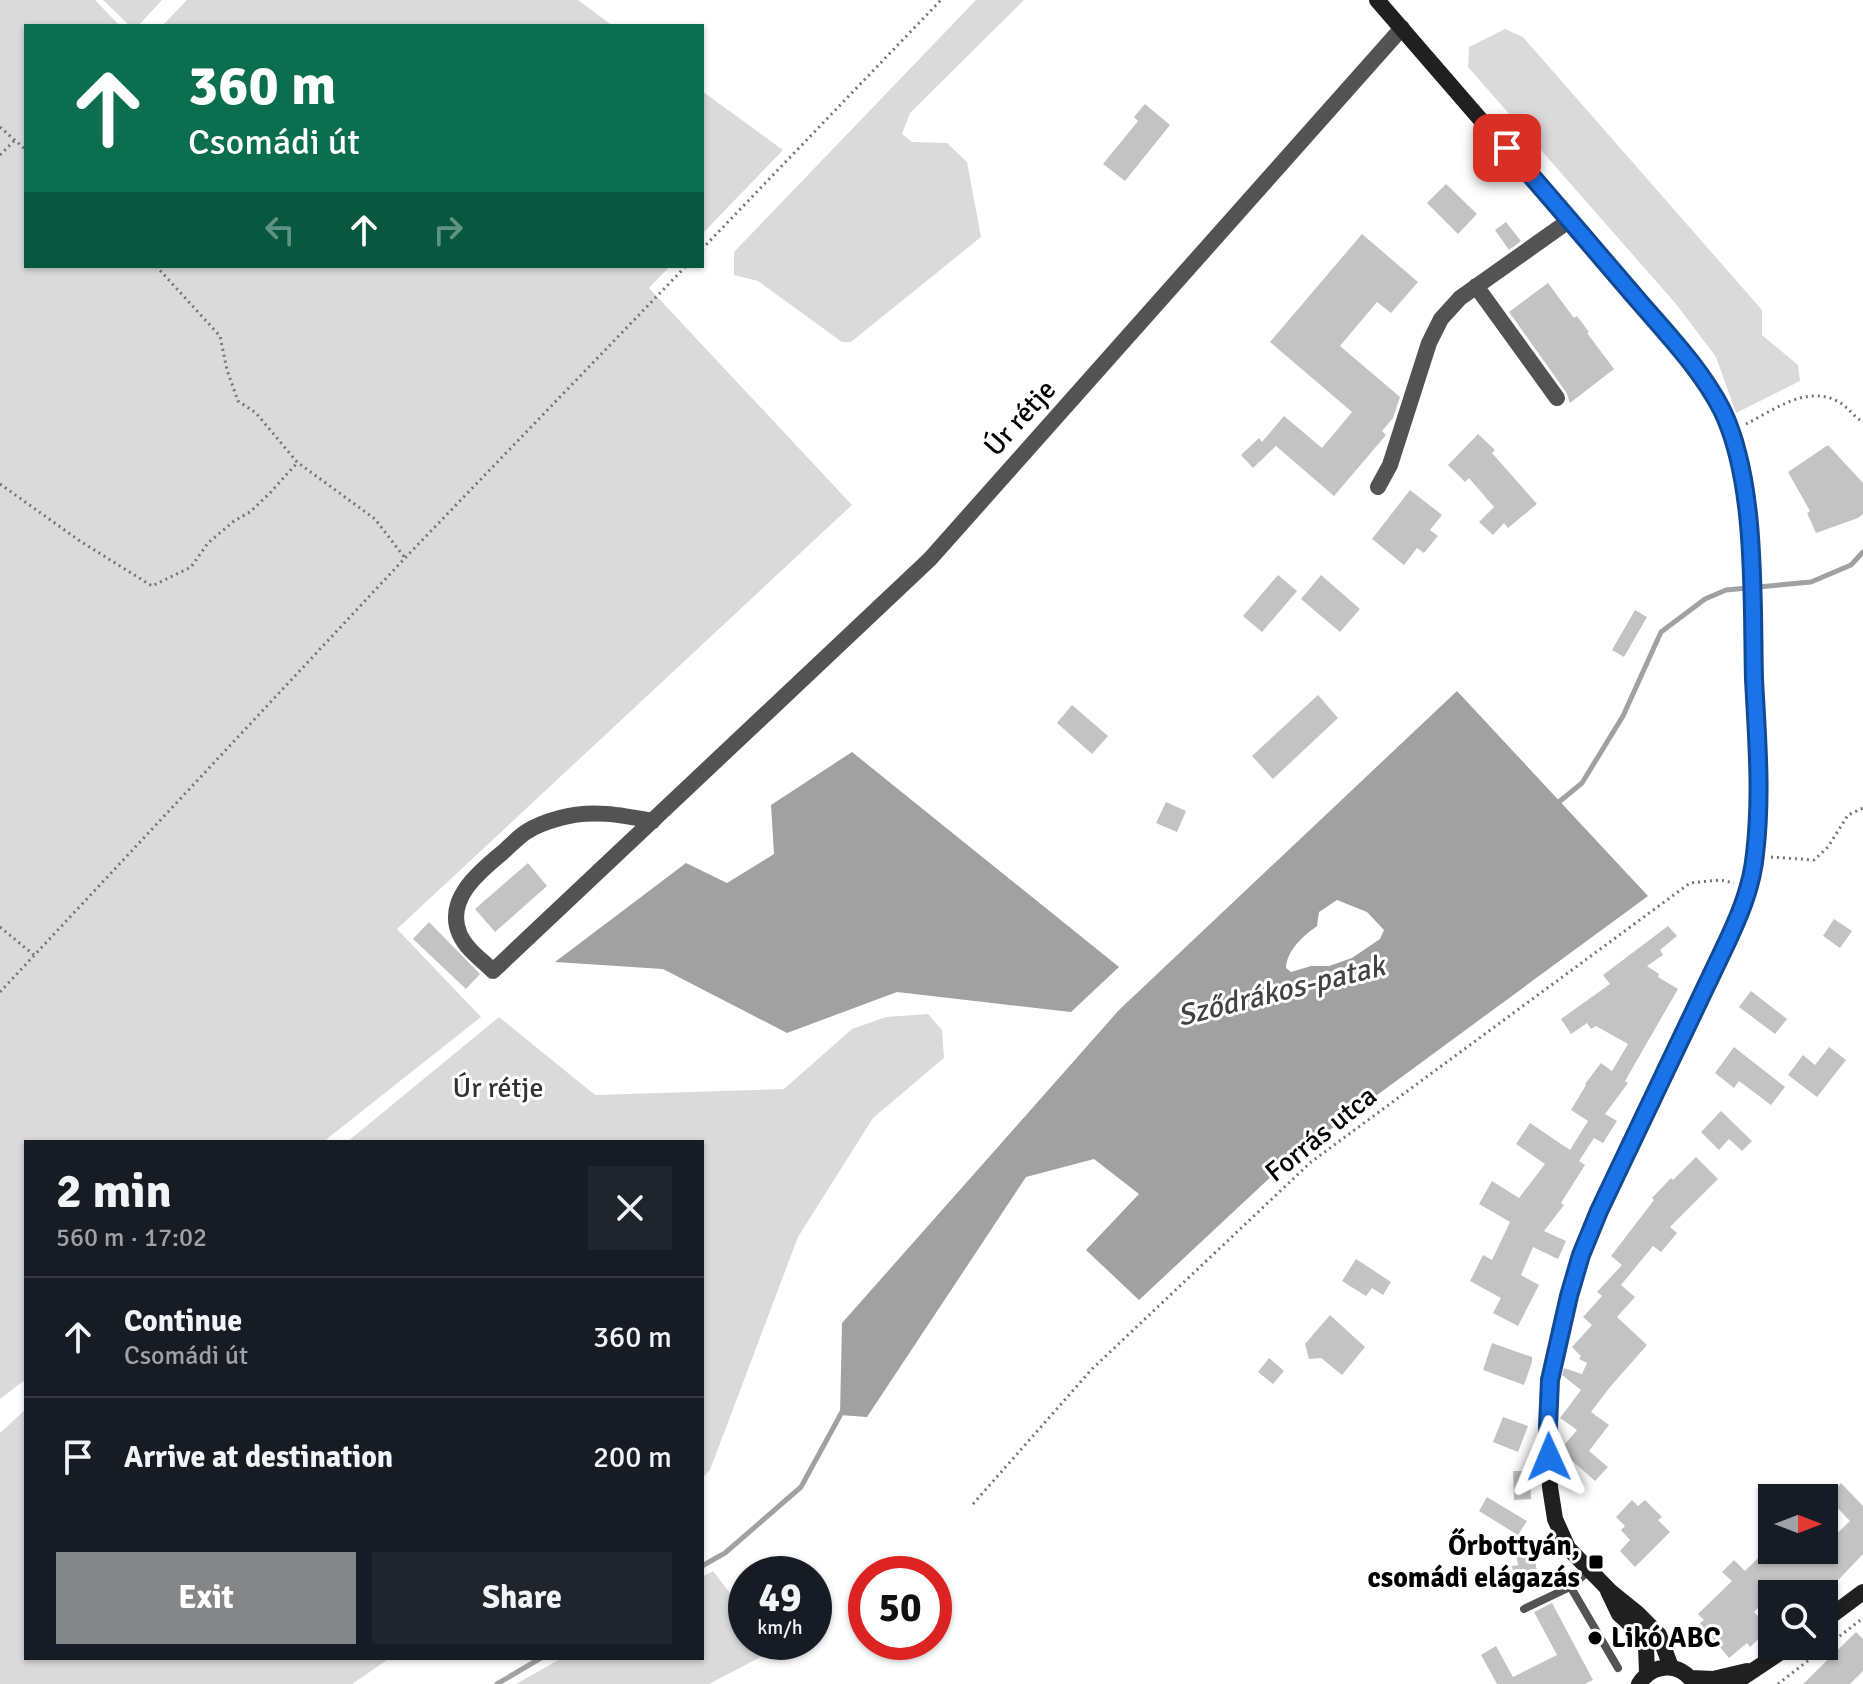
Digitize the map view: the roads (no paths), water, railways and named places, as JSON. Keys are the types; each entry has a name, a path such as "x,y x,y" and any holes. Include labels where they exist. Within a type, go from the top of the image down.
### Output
{"main road":[{"path":"1377,0 1693,365 1720,407 1731,431 1740,465 1748,515 1751,567 1759,812 1749,886 1742,910 1581,1255 1550,1380 1550,1487 1555,1519 1568,1548 1659,1635 1671,1667"},
{"path":"1605,1586 1619,1614 1646,1647 1643,1679"},
{"path":"1838,1611 1863,1592"},
{"path":"1643,1679 1656,1669 1671,1667 1692,1681 1743,1679 1770,1660"}],"street":[{"name":"Úr rétje","path":"653,821 591,813 561,817 526,832 474,877 460,900 456,914 459,934 470,950 493,971 653,821 930,559 1402,28"},
{"path":"1378,487 1390,465 1429,343 1441,319 1460,298 1570,220"},
{"path":"1476,286 1557,398"}],"lane":[{"path":"1524,1609 1570,1586 1591,1570"},
{"path":"1570,1586 1618,1668"}],"water":[{"path":"1457,691 1648,896 1290,1159 1139,1300 1086,1250 1139,1194 1094,1159 1026,1177 867,1417 840,1415 842,1323 1119,1010","holes":["1337,900 1367,912 1384,930 1380,939 1352,958 1329,966 1311,966 1291,972 1286,968 1293,949 1317,926 1319,912"]},
{"path":"852,752 1119,967 1071,1012 897,992 787,1033 663,969 555,962 686,863 727,883 774,854 771,805"}],"waterway":[{"name":"Sződrákos-patak","path":"1554,806 1582,783 1623,716 1661,632 1705,599 1726,590 1811,582 1851,565 1863,552"},
{"name":"Sződrákos-patak","path":"704,1565 725,1553 801,1487 843,1410"},
{"name":"Sződrákos-patak","path":"497,1684 538,1660"}],"place":[{"name":"Őrbottyán, csomádi elágazás","path":"1596,1562"},
{"name":"Likó ABC","path":"1595,1638"}]}
